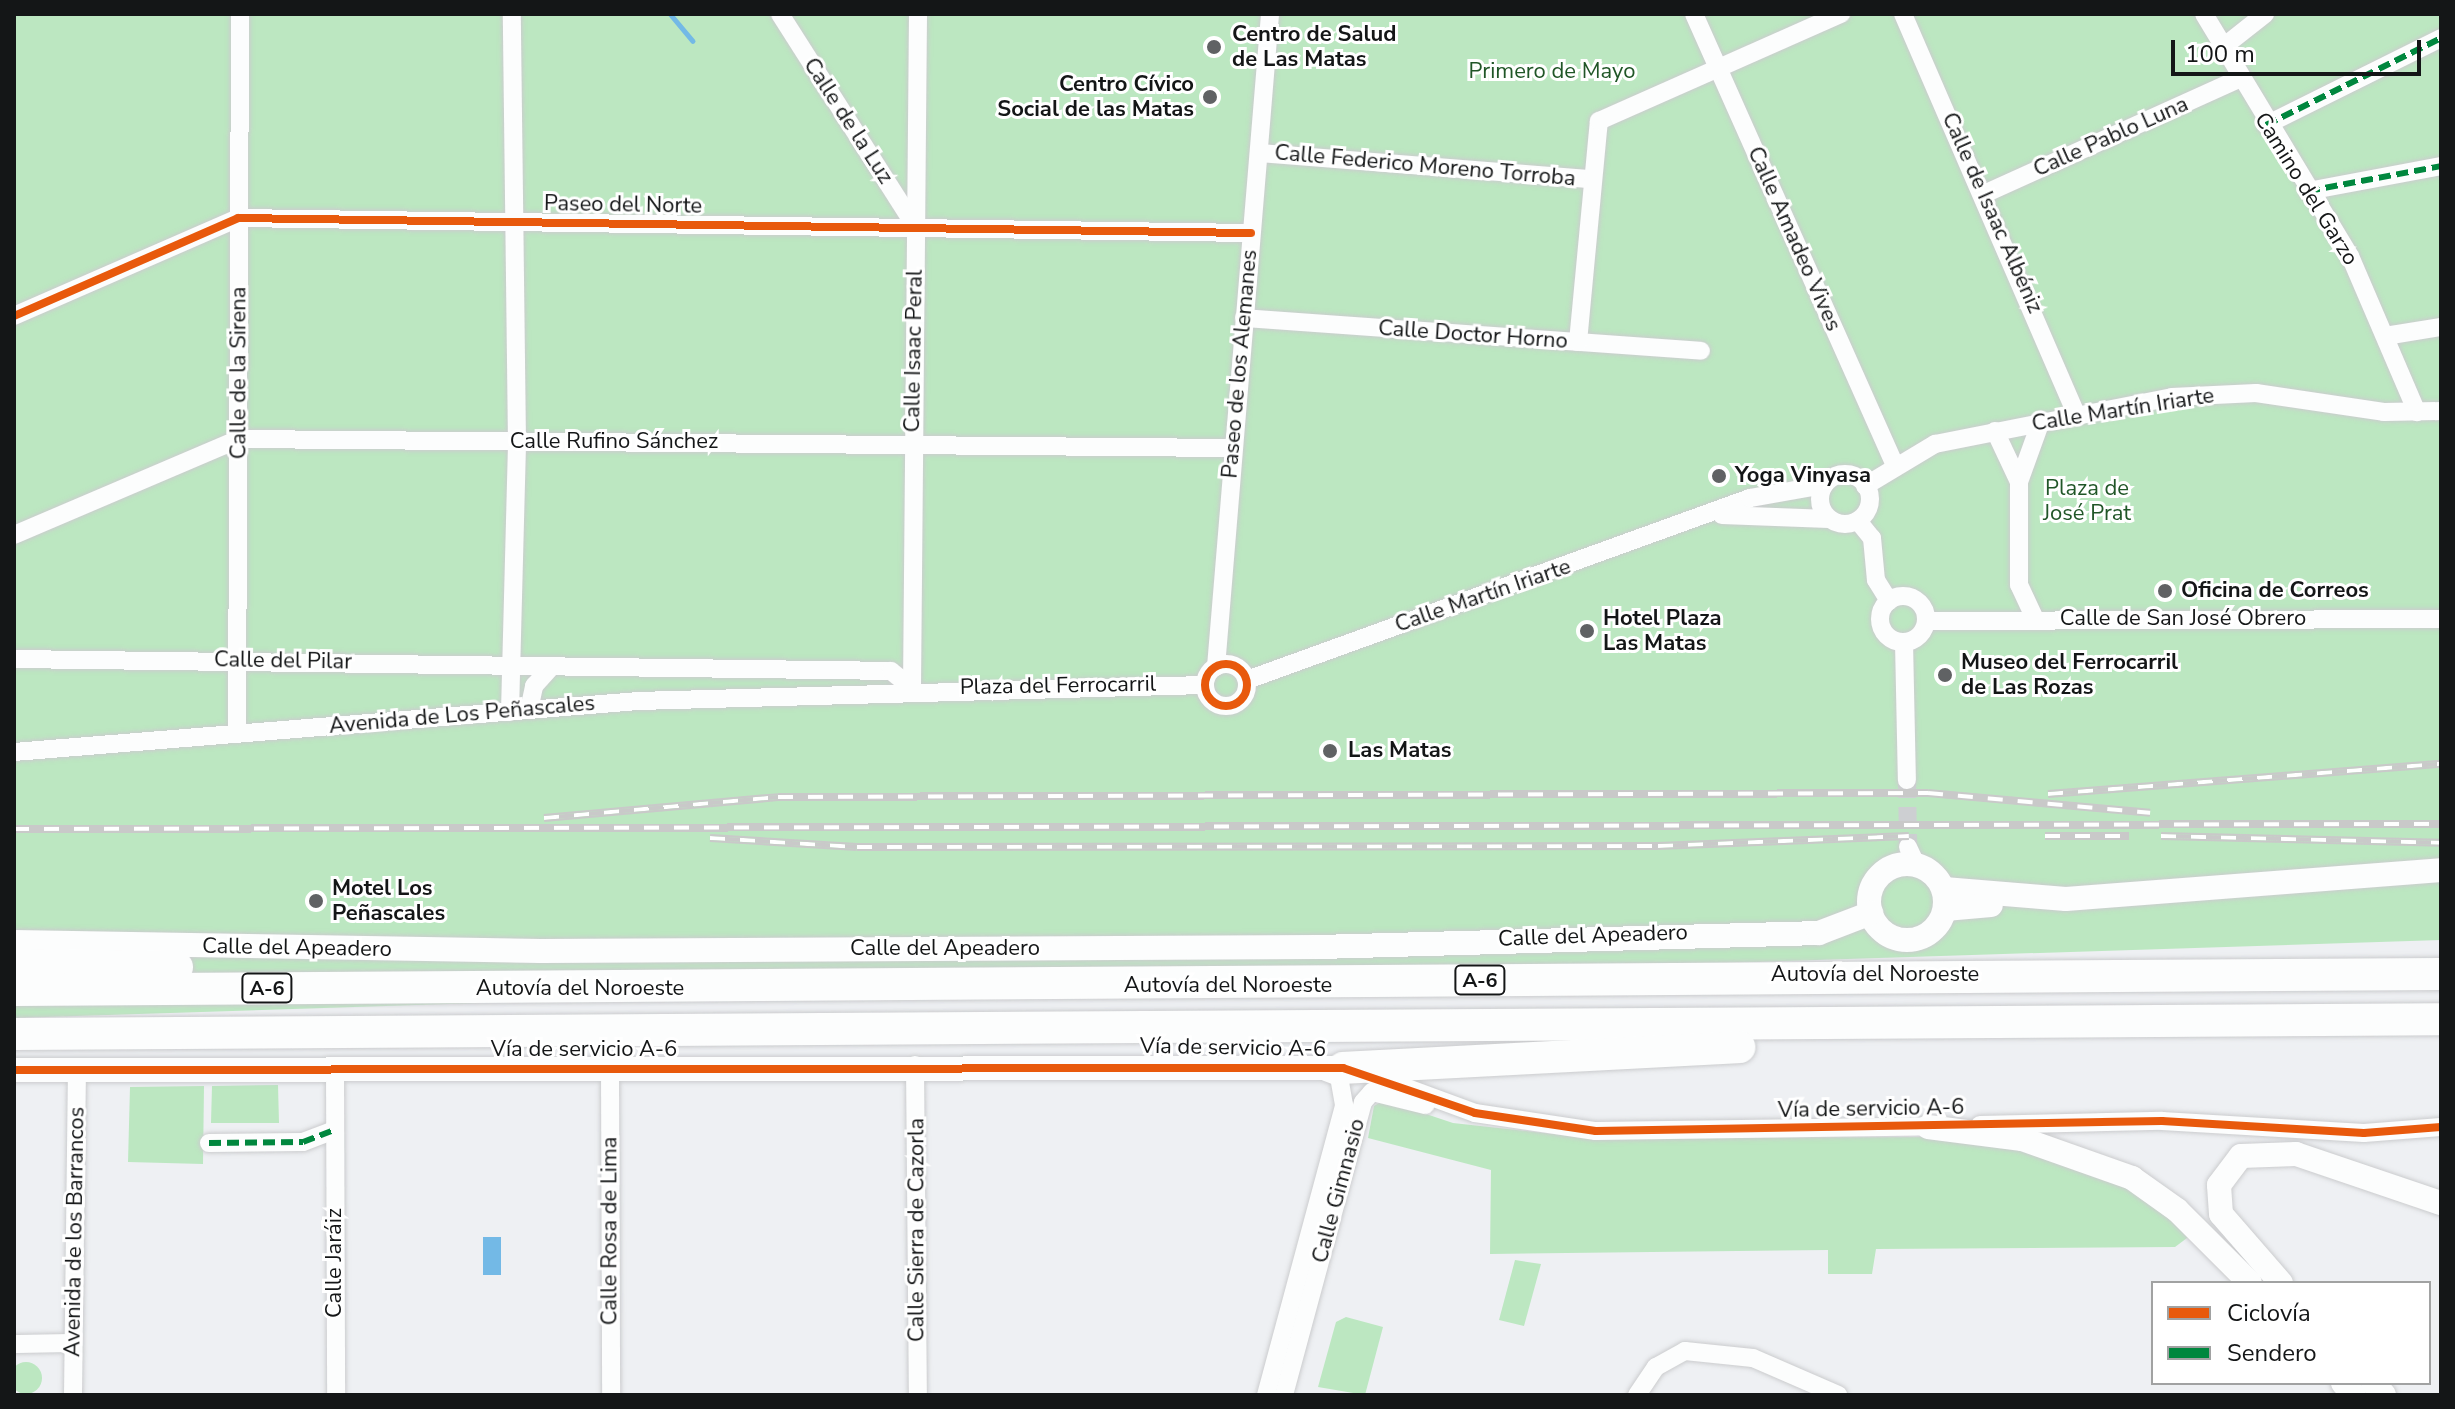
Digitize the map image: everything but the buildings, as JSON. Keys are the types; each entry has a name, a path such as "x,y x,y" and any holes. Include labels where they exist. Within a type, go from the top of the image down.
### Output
{"highway":[{"path":"14,965 243,967 520,989"},
{"name":"Autovía del Noroeste","path":"14,990 2441,974"},
{"path":"1330,1068 1713,1047 2097,1043 2385,1019"},
{"name":"Autovía del Noroeste","path":"14,1034 2441,1019"}],"street":[{"name":"Calle de la Sirena","path":"237,733 240,14"},
{"path":"512,14 517,442 511,663 520,711"},
{"name":"Calle de la Luz","path":"780,14 917,229"},
{"name":"Calle Isaac Peral","path":"912,688 918,14"},
{"name":"Paseo de los Alemanes","path":"1216,667 1270,14"},
{"name":"Calle Amadeo Vives","path":"1694,14 1894,463"},
{"path":"1578,342 1599,121 1841,14"},
{"name":"Calle de Isaac Albéniz","path":"1903,14 1984,194 2076,414"},
{"name":"Camino del Garzo","path":"2204,14 2266,125 2350,256 2417,412"},
{"path":"2222,48 2265,14"},
{"path":"2266,125 2441,38"},
{"name":"Calle Pablo Luna","path":"1984,194 2239,79"},
{"name":"Calle Federico Moreno Torroba","path":"1259,153 1592,179"},
{"path":"2308,191 2441,166"},
{"name":"Paseo del Norte","path":"14,316 238,218 1251,233"},
{"name":"Calle Doctor Horno","path":"1244,318 1701,351"},
{"path":"2385,336 2441,327"},
{"name":"Calle Martín Iriarte","path":"1865,486 1894,463 1935,444 2076,414 2256,393 2417,412 2441,411"},
{"path":"2004,619 2019,585 2019,482 2041,421"},
{"path":"1995,431 2019,482"},
{"name":"Calle Rufino Sánchez","path":"14,535 239,439 1233,448"},
{"path":"1858,521 1869,504 1865,486 1850,475 1824,485 1820,503 1829,519 1858,521 1872,538 1876,580 1889,601 1882,627 1904,642"},
{"name":"Calle Martín Iriarte","path":"1247,680 1795,486 1824,485"},
{"name":"Calle Martín Iriarte","path":"1719,515 1829,519"},
{"path":"2019,585 2035,619"},
{"path":"1889,601 1914,599 1926,621 1904,642 1907,780"},
{"name":"Calle de San José Obrero","path":"1926,621 2441,619"},
{"name":"Calle del Pilar","path":"14,659 511,663 891,671 912,688"},
{"path":"1232,664 1247,680 1240,701 1225,706 1211,699 1205,685 1216,667 1232,664"},
{"path":"520,711 534,686 552,666"},
{"name":"Plaza del Ferrocarril","path":"912,688 1205,685"},
{"name":"Avenida de Los Peñascales","path":"14,752 520,711 912,688"},
{"path":"1944,899 1932,930 1910,940 1879,928 1871,913 1875,882 1908,864 1944,899 2190,901 2441,880"},
{"path":"1944,899 2066,899 2441,870"},
{"name":"Calle del Apeadero","path":"14,942 541,951 1319,947 1819,933 1871,913"},
{"name":"Vía de servicio A-6","path":"14,1070 915,1065 1330,1068 1475,1113 1596,1131 2162,1121 2364,1133 2441,1127"},
{"name":"Calle Sierra de Cazorla","path":"915,1065 918,1395"},
{"name":"Avenida de los Barrancos","path":"73,1395 77,1068"},
{"name":"Calle Rosa de Lima","path":"610,1068 611,1395"},
{"name":"Calle Gimnasio","path":"1266,1395 1344,1105 1339,1077 1330,1068"},
{"name":"Calle Jaráiz","path":"335,1069 336,1395"},
{"name":"Calle Gimnasio","path":"1284,1395 1363,1102 1372,1092 1475,1113"},
{"path":"1928,1127 2022,1139 2132,1178 2232,1263 2248,1281"},
{"path":"209,1143 303,1142 335,1130"},
{"path":"2232,1263 2208,1225 2204,1201 2219,1160 2252,1143 2299,1145 2441,1194"},
{"path":"2279,1281 2226,1225 2219,1185 2241,1156 2264,1150 2336,1165 2441,1203"},
{"path":"14,1344 73,1343"},
{"path":"1637,1395 1656,1367 1685,1351 1753,1358 1838,1395"}],"green space":[{"path":"14,14 2441,14 2441,940 14,1018"},
{"path":"278,1085 279,1123 211,1123 212,1086"},
{"path":"204,1086 203,1164 128,1162 130,1087"},
{"path":"1384,1100 1453,1123 1589,1138 1950,1137 2045,1152 2097,1168 2156,1203 2191,1235 2175,1247 1876,1249 1872,1274 1828,1274 1828,1250 1490,1254 1491,1170 1368,1138 1374,1106"},
{"path":"1515,1260 1541,1264 1524,1326 1499,1320"},
{"path":"1346,1317 1383,1327 1365,1395 1318,1387 1336,1322"},
{"path":"26,1362 37,1367 42,1378 37,1389 26,1394 15,1389 10,1378 15,1367"}],"water":[{"path":"483,1237 501,1237 501,1275 483,1275"}],"waterway":[{"path":"670,14 693,41"}],"tunnel":[{"path":"1907,780 1908,847"}],"railway":[{"path":"2048,794 2441,764"},
{"path":"544,818 778,797 1928,793 2150,813"},
{"path":"14,829 2441,824"},
{"path":"710,838 857,847 1658,846 1909,836"},
{"path":"2045,836 2129,836"},
{"path":"2161,836 2441,843"}],"marked path":[{"path":"2266,125 2441,38"},
{"path":"2308,191 2441,166"},
{"path":"209,1143 303,1142 335,1130"}],"cycle path":[{"path":"14,316 238,218 1251,233"},
{"path":"1226,664 1241,670 1247,685 1241,700 1226,706 1211,700 1205,685 1211,670 1226,664"},
{"path":"14,1070 1343,1068 1475,1113 1596,1131 2162,1121 2364,1133 2441,1127"}],"place":[{"name":"Centro de Salud de Las Matas","path":"1214,47"},
{"name":"Centro Cívico Social de las Matas","path":"1210,97"},
{"name":"Yoga Vinyasa","path":"1719,476"},
{"name":"Oficina de Correos","path":"2165,591"},
{"name":"Hotel Plaza Las Matas","path":"1587,631"},
{"name":"Museo del Ferrocarril de Las Rozas","path":"1945,675"},
{"name":"Las Matas","path":"1330,751"},
{"name":"Motel Los Peñascales","path":"316,901"}],"park label":[{"name":"Primero de Mayo","path":"1552,72"},
{"name":"Plaza de José Prat","path":"2087,500"}]}
